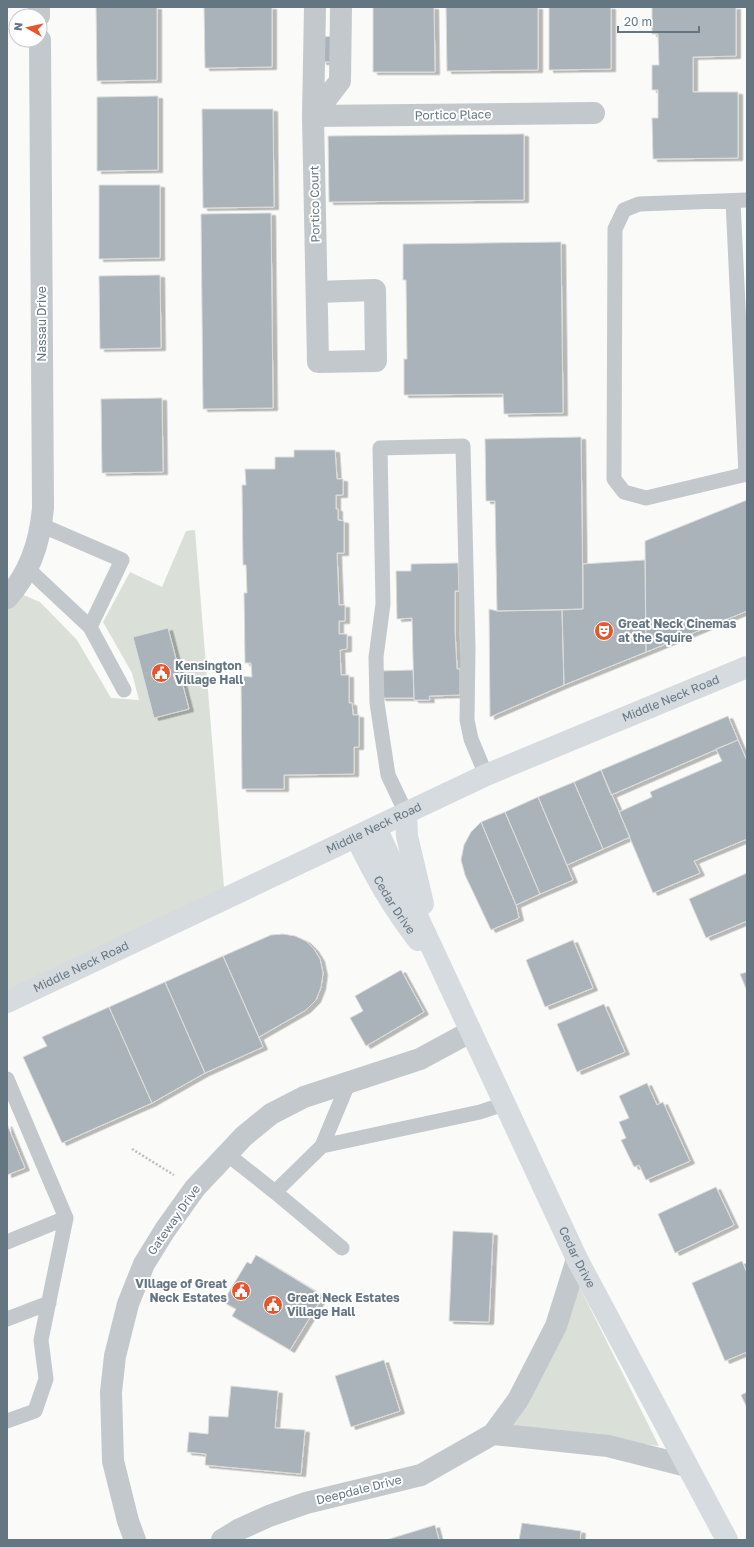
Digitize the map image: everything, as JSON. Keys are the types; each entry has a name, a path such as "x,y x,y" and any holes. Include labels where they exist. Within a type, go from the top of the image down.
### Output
{"street":[{"name":"Portico Court","path":"315,7 313,116 317,292"},
{"path":"313,116 340,82 341,7"},
{"name":"Nassau Drive","path":"7,598 14,591 32,561 38,542 43,500 40,48"},
{"name":"Portico Place","path":"313,116 594,113"},
{"name":"Middle Neck Road","path":"7,1002 486,775 747,668"},
{"path":"406,813 407,836 417,883 440,967"},
{"name":"Cedar Drive","path":"376,828 577,1259 727,1540"},
{"name":"Cedar Drive","path":"356,837 377,881 396,910 440,967"},
{"name":"Gateway Drive","path":"135,1540 128,1521 113,1462 111,1392 115,1356 128,1304 144,1264 165,1230 195,1188 227,1154 257,1124 286,1105 304,1097 348,1084 420,1059 470,1032"},
{"name":"Deepdale Drive","path":"222,1540 240,1529 269,1516 306,1503 421,1475 493,1434 518,1400 556,1326 577,1259"},
{"path":"493,1434 608,1446 687,1466"}],"lane":[{"path":"740,201 747,474 646,498 624,492 614,479 615,229 624,210 639,204 740,201"},
{"path":"406,813 388,775 377,703 376,657 383,604 380,448 463,446 468,648 467,720 471,739 486,775"},
{"path":"41,525 122,560 90,627"},
{"path":"27,568 90,627 124,690"},
{"path":"7,1079 66,1218 41,1340 46,1379 35,1411 7,1421"},
{"path":"275,1192 322,1146 348,1084"},
{"path":"322,1146 480,1112 504,1104"},
{"path":"227,1154 342,1248"},
{"path":"7,1242 66,1218"},
{"path":"7,1319 48,1303"}],"path":[{"path":"132,1149 195,1188"}],"shaded area":[{"path":"195,530 225,900 7,1003 7,598 14,591 40,602 77,640 111,698 139,700 132,673 103,622 130,572 162,587 186,531"},
{"path":"577,1282 659,1446 511,1428 528,1405"}],"building":[{"path":"96,7 157,7 157,80 97,81"},
{"path":"204,7 272,7 272,67 205,68"},
{"path":"373,7 434,7 435,72 373,72"},
{"path":"446,7 538,7 538,70 447,71"},
{"path":"549,7 611,7 611,69 549,70"},
{"path":"652,7 736,7 736,56 693,57 693,92 738,92 738,158 653,159 652,118 658,118 658,90 652,90 652,65 659,65 658,34 652,34"},
{"path":"335,36 336,62 322,62 321,37"},
{"path":"158,96 158,170 97,171 97,97"},
{"path":"202,109 273,109 274,207 203,208"},
{"path":"524,134 524,200 329,202 328,136"},
{"path":"99,185 160,185 160,258 99,259"},
{"path":"271,213 273,408 203,409 201,214"},
{"path":"561,242 563,413 504,414 503,394 404,395 404,359 407,359 406,280 403,280 403,244"},
{"path":"160,275 161,348 100,349 99,276"},
{"path":"162,398 163,472 102,473 101,399"},
{"path":"581,437 583,609 497,611 495,501 486,501 485,439"},
{"path":"294,450 335,450 337,479 343,479 343,495 336,495 338,520 344,521 344,553 337,553 339,605 345,605 345,621 339,621 339,634 347,634 347,649 340,650 341,675 349,675 349,703 352,703 353,715 359,715 359,747 354,747 354,774 284,775 284,789 242,789 241,676 252,677 251,663 245,663 244,593 247,593 246,565 243,565 242,485 246,485 245,469 275,469 275,457 294,457"},
{"path":"747,500 747,611 646,652 645,541"},
{"name":"Great Neck Cinemas at the Squire","path":"645,560 646,652 564,685 562,610 583,609 583,564"},
{"path":"458,563 459,591 455,591 455,632 457,669 460,669 460,695 429,696 430,700 414,700 412,618 397,619 396,571 411,571 411,564"},
{"path":"489,609 497,611 562,610 564,685 490,717"},
{"name":"Kensington Village Hall","path":"168,628 189,709 154,718 133,637"},
{"path":"413,670 414,698 381,698 380,671"},
{"path":"728,716 738,740 611,795 601,770"},
{"path":"738,740 747,761 747,839 694,861 700,873 653,893 619,812 652,797 650,792 722,761 716,749"},
{"path":"601,770 630,837 603,849 574,782"},
{"path":"574,782 603,849 567,865 538,797"},
{"path":"538,797 573,880 540,894 505,812"},
{"path":"505,812 540,894 516,905 481,822"},
{"path":"481,822 516,905 519,918 491,930 465,875 461,860 464,845 471,832"},
{"path":"747,873 747,921 706,938 689,899"},
{"path":"283,934 295,936 306,941 314,949 320,959 323,973 321,987 316,1000 306,1010 259,1037 223,956 271,935"},
{"path":"573,940 593,988 545,1007 526,960"},
{"path":"223,956 263,1047 205,1073 165,982"},
{"path":"401,970 424,1012 366,1046 350,1018 363,1011 355,996"},
{"path":"747,972 747,991 740,974"},
{"path":"165,982 205,1073 152,1103 109,1007"},
{"path":"604,1004 625,1052 577,1072 557,1024"},
{"path":"109,1007 152,1103 62,1143 23,1057 47,1046 42,1037"},
{"path":"647,1083 657,1105 663,1102 690,1161 646,1180 639,1165 634,1167 621,1140 626,1138 619,1122 629,1118 619,1096"},
{"path":"7,1124 25,1168 7,1175"},
{"path":"716,1187 734,1225 675,1253 658,1214"},
{"path":"453,1231 493,1233 489,1322 449,1321"},
{"name":"Great Neck Estates Village Hall","path":"256,1255 323,1296 290,1350 232,1316 236,1309 223,1302 247,1262 251,1264"},
{"path":"742,1261 747,1273 747,1352 725,1361 692,1283"},
{"path":"384,1360 400,1411 351,1427 335,1376"},
{"path":"231,1386 278,1391 275,1428 305,1430 301,1474 205,1465 206,1454 187,1452 189,1432 208,1434 209,1416 228,1417"},
{"path":"747,1392 747,1408 741,1395"},
{"path":"522,1523 581,1531 580,1540 519,1540"},
{"path":"435,1525 439,1540 386,1540"}],"place":[{"name":"Great Neck Cinemas at the Squire","path":"604,631"},
{"name":"Kensington Village Hall","path":"161,673"},
{"name":"VIllage of Great Neck Estates","path":"241,1291"},
{"name":"Great Neck Estates Village Hall","path":"273,1305"}]}
